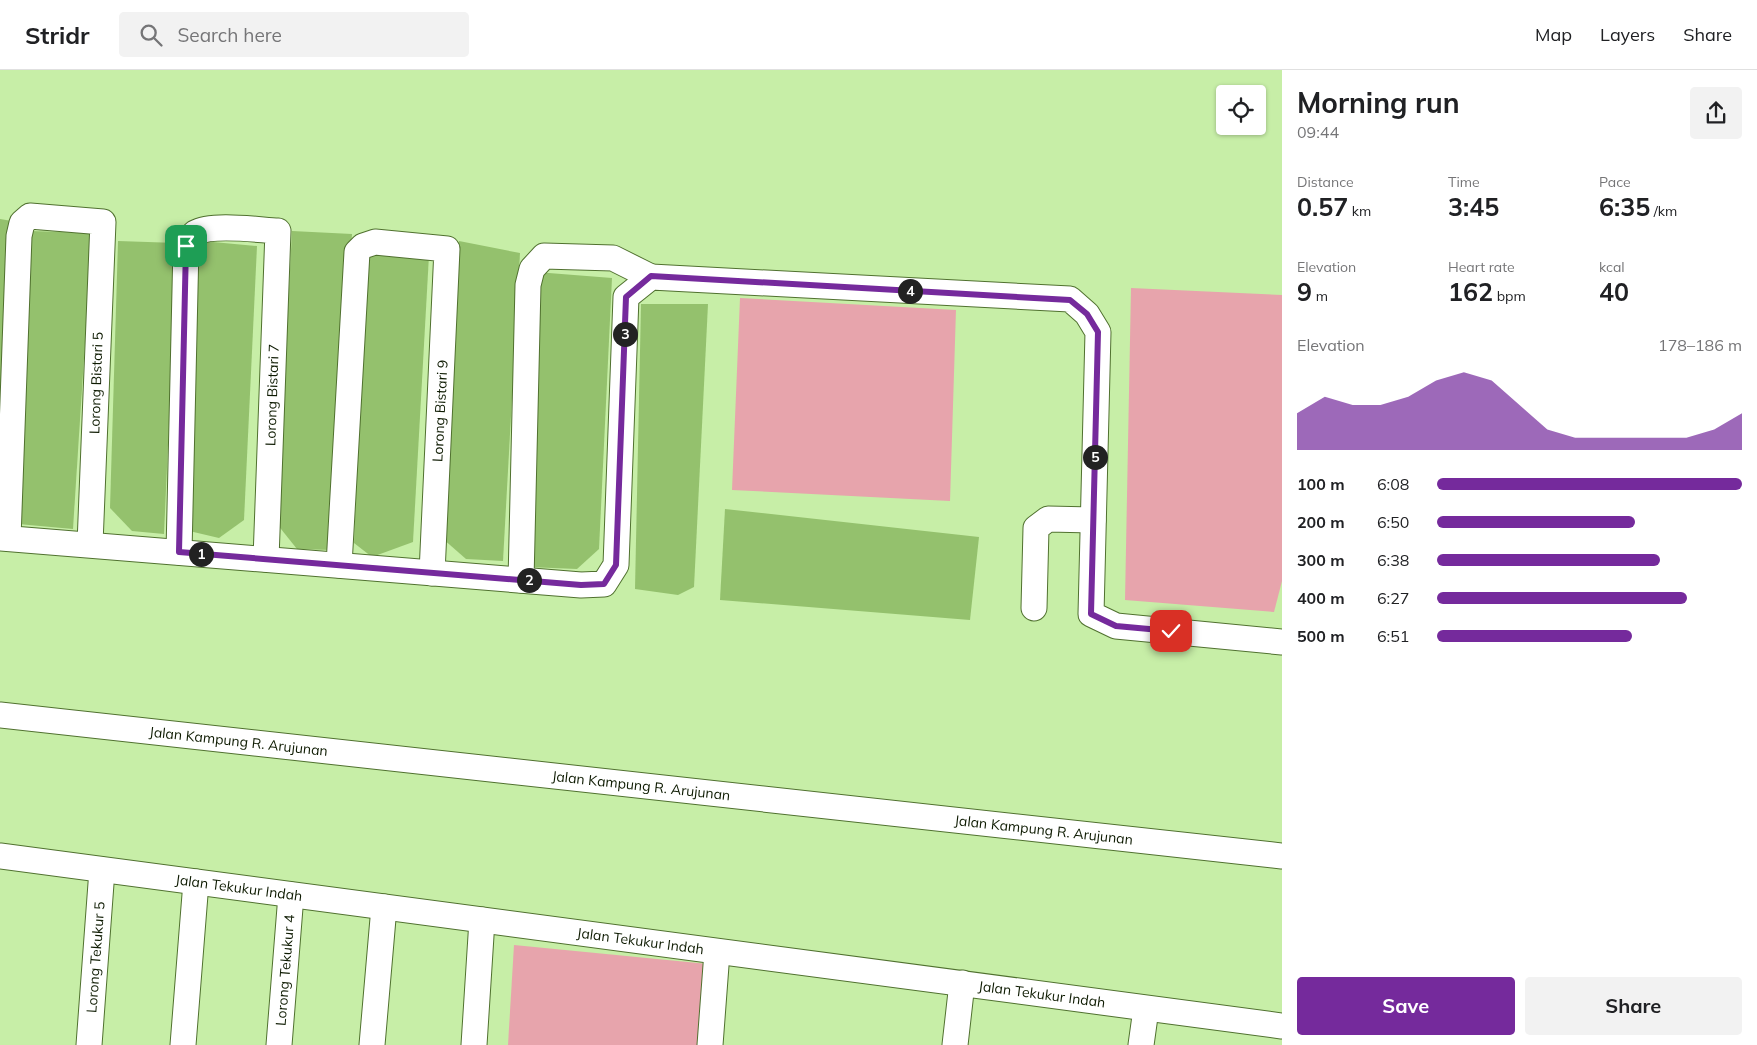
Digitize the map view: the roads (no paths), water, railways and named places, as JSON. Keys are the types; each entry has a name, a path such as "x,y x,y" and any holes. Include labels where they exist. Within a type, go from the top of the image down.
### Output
{"street":[{"name":"Lorong Bistari 5","path":"4,538 19,236 22,223 30,216 103,222 90,544"},
{"name":"Lorong Bistari 7","path":"179,552 186,246 194,234 203,230 217,228 278,231 266,559"},
{"name":"Lorong Bistari 9","path":"339,565 357,252 362,246 375,242 447,249 432,573"},
{"path":"521,580 528,285 532,269 544,256 613,258 651,276 1070,300 1087,314 1098,332 1091,614 1116,626 1282,642"},
{"path":"4,538 581,585 604,584 616,565 626,297 651,276"},
{"path":"1034,608 1036,528 1048,519 1093,520"},
{"name":"Jalan Kampung R. Arujunan","path":"0,715 1282,856"},
{"name":"Jalan Tekukur Indah","path":"0,856 1282,1026"},
{"name":"Lorong Tekukur 5","path":"89,1045 102,870"},
{"path":"183,1045 196,882"},
{"name":"Lorong Tekukur 4","path":"279,1045 291,895"},
{"path":"372,1045 384,907"},
{"path":"474,1045 482,920"},
{"path":"710,1045 717,952"},
{"path":"954,1045 962,983"},
{"path":"1141,1045 1146,1009"}]}
